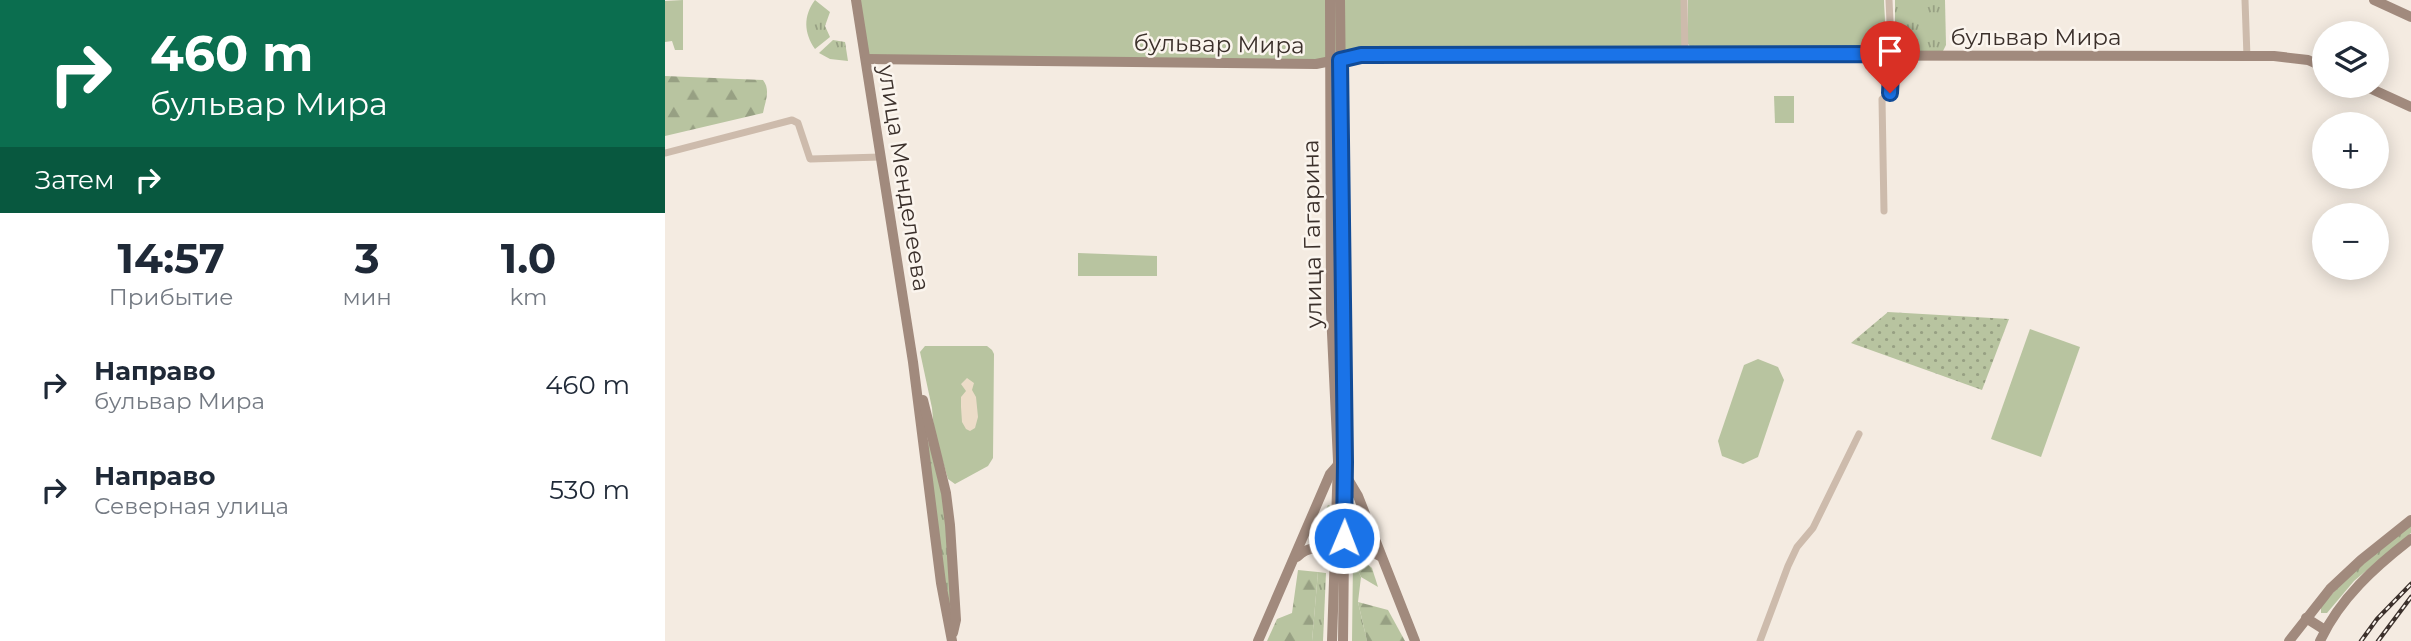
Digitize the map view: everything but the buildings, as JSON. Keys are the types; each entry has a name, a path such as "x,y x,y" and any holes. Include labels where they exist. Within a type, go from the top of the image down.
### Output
{"main road":[{"name":"улица Менделеева","path":"856,0 913,362 945,612 952,639"},
{"name":"улица Гагарина","path":"1330,0 1335,61"},
{"name":"улица Гагарина","path":"1340,0 1335,61 1331,312 1341,470 1343,641"},
{"path":"2374,0 2411,17"},
{"name":"бульвар Мира","path":"866,59 1335,61 1375,54 1892,54 2296,58 2312,63"},
{"path":"2389,97 2411,107"},
{"name":"улица Менделеева","path":"913,362 949,514 956,620 952,639"},
{"name":"улица Гагарина","path":"1341,470 1358,496 1415,641"},
{"path":"1258,641 1330,474 1341,470"},
{"path":"2291,641 2304,621 2345,574 2411,520"},
{"path":"2319,641 2350,595 2371,572 2411,538"},
{"path":"1294,560 1304,551 1313,548 1329,552 1340,560 1352,545 1358,544 1380,556"},
{"name":"улица Гагарина","path":"1332,641 1340,560"},
{"path":"2304,621 2325,630"}],"street":[{"path":"1684,0 1685,56"},
{"path":"1884,211 1882,99 1890,93 1892,54 1889,0"},
{"path":"2245,0 2247,57"},
{"path":"665,153 792,121 798,123 810,159 881,157"},
{"path":"1760,641 1788,566 1813,528 1859,434"}],"green space":[{"path":"683,0 683,50 675,50 672,41 665,42 665,1"},
{"path":"815,0 830,12 825,26 830,37 815,49 806,24 808,12"},
{"path":"856,0 1684,0 1685,56 1361,55 1335,61 866,59"},
{"path":"1688,0 1884,0 1884,35 1873,50 1694,51 1688,44"},
{"path":"1895,0 1945,0 1946,45 1943,51 1910,52 1902,48 1895,34"},
{"path":"833,40 845,42 848,61 830,59 819,53"},
{"path":"665,76 763,80 767,92 763,113 665,136"},
{"path":"1774,96 1794,96 1794,123 1775,123"},
{"path":"1078,253 1157,256 1157,276 1078,276"},
{"path":"1888,312 2009,319 1982,390 1851,343"},
{"path":"2030,329 2080,347 2041,457 1991,439"},
{"path":"925,346 987,346 994,354 993,458 988,466 955,484 948,479 934,431 920,352"},
{"path":"1758,359 1778,367 1784,380 1758,457 1743,464 1722,456 1718,441 1744,365"},
{"path":"929,442 945,503 952,611 949,612 927,443"},
{"path":"1328,505 1332,506 1332,537 1320,540 1316,538 1315,530"},
{"path":"1351,506 1355,508 1364,534 1361,540 1353,539 1348,533"},
{"path":"2411,524 2411,533 2354,581 2327,613 2321,613 2321,606 2348,577"},
{"path":"1359,557 1372,568 1378,587 1361,577 1353,560"},
{"path":"1353,560 1361,577 1358,602 1367,641 1352,641"},
{"path":"1298,570 1318,572 1312,641 1267,641 1277,619 1292,613"},
{"path":"1318,572 1326,573 1323,641 1312,641"},
{"path":"1358,602 1388,610 1405,641 1367,641"}],"shaded area":[{"path":"967,378 974,383 972,390 976,397 978,417 975,428 970,431 962,422 961,407 961,397 966,391 961,384"}],"railway":[{"path":"2361,641 2377,619 2411,584"},
{"path":"2378,641 2411,597"}],"route":[{"path":"1344,538 1340,60 1361,55 1892,54 1890,93"}]}
